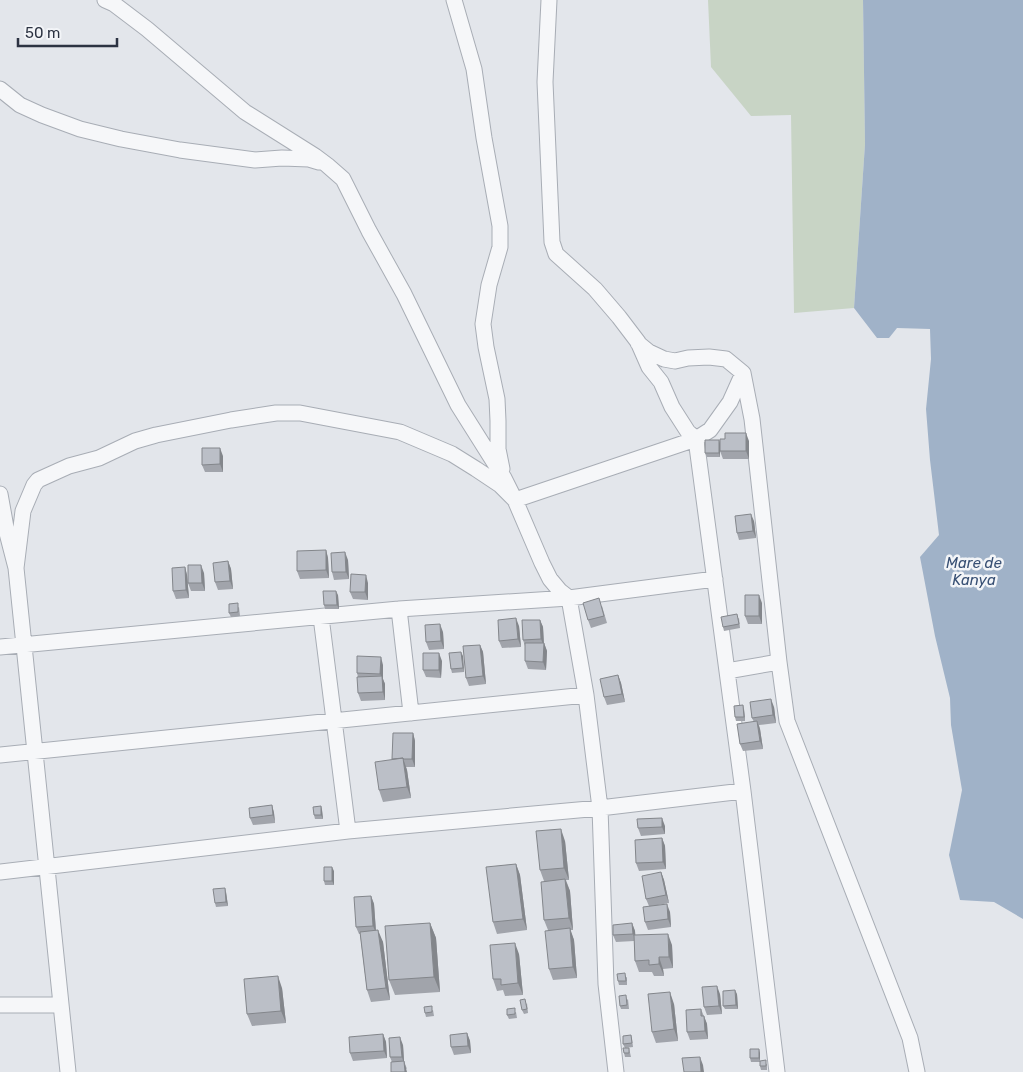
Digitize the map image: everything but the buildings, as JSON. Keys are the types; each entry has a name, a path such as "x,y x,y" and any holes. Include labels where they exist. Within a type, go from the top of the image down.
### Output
{"street":[{"path":"104,0 114,4 147,29 245,112 327,165 343,179 404,294 458,405 504,478 550,579 569,598 586,695 600,808 606,984 616,1072"},
{"path":"454,0 474,69 500,226 500,247 489,285 483,324 497,399 498,449 504,478"},
{"path":"549,0 545,82 552,242 556,254 595,289 638,342 649,352 664,359 675,361 709,356 726,359 743,373 752,419 787,721 910,1038 917,1072"},
{"path":"0,89 20,105 42,115 80,129 121,139 180,150 255,160 309,159 327,165"},
{"path":"638,342 649,367 661,382 677,416 688,432 696,439 728,672 777,1072"},
{"path":"515,500 696,439 710,430 730,402 743,373"},
{"path":"16,568 23,511 38,480 69,466 99,458 135,441 156,434 276,413 300,413 400,432 452,454 476,468 500,485 515,500"},
{"path":"0,494 6,533 16,568 25,644 68,1072"},
{"path":"0,647 399,609 569,598 715,579"},
{"path":"399,609 411,713"},
{"path":"321,616 348,831"},
{"path":"728,672 779,662"},
{"path":"0,755 586,695"},
{"path":"0,872 348,831 600,808 743,791"},
{"path":"0,1005 61,1005"}],"green space":[{"path":"708,0 863,0 865,144 854,308 794,313 791,115 751,116 711,67"}],"water":[{"name":"Mare de Kanya","path":"863,0 1023,0 1023,919 994,902 960,900 949,855 962,790 951,725 950,698 935,636 920,557 939,535 926,409 931,359 930,329 897,328 889,338 877,338 854,308 865,144"}]}
